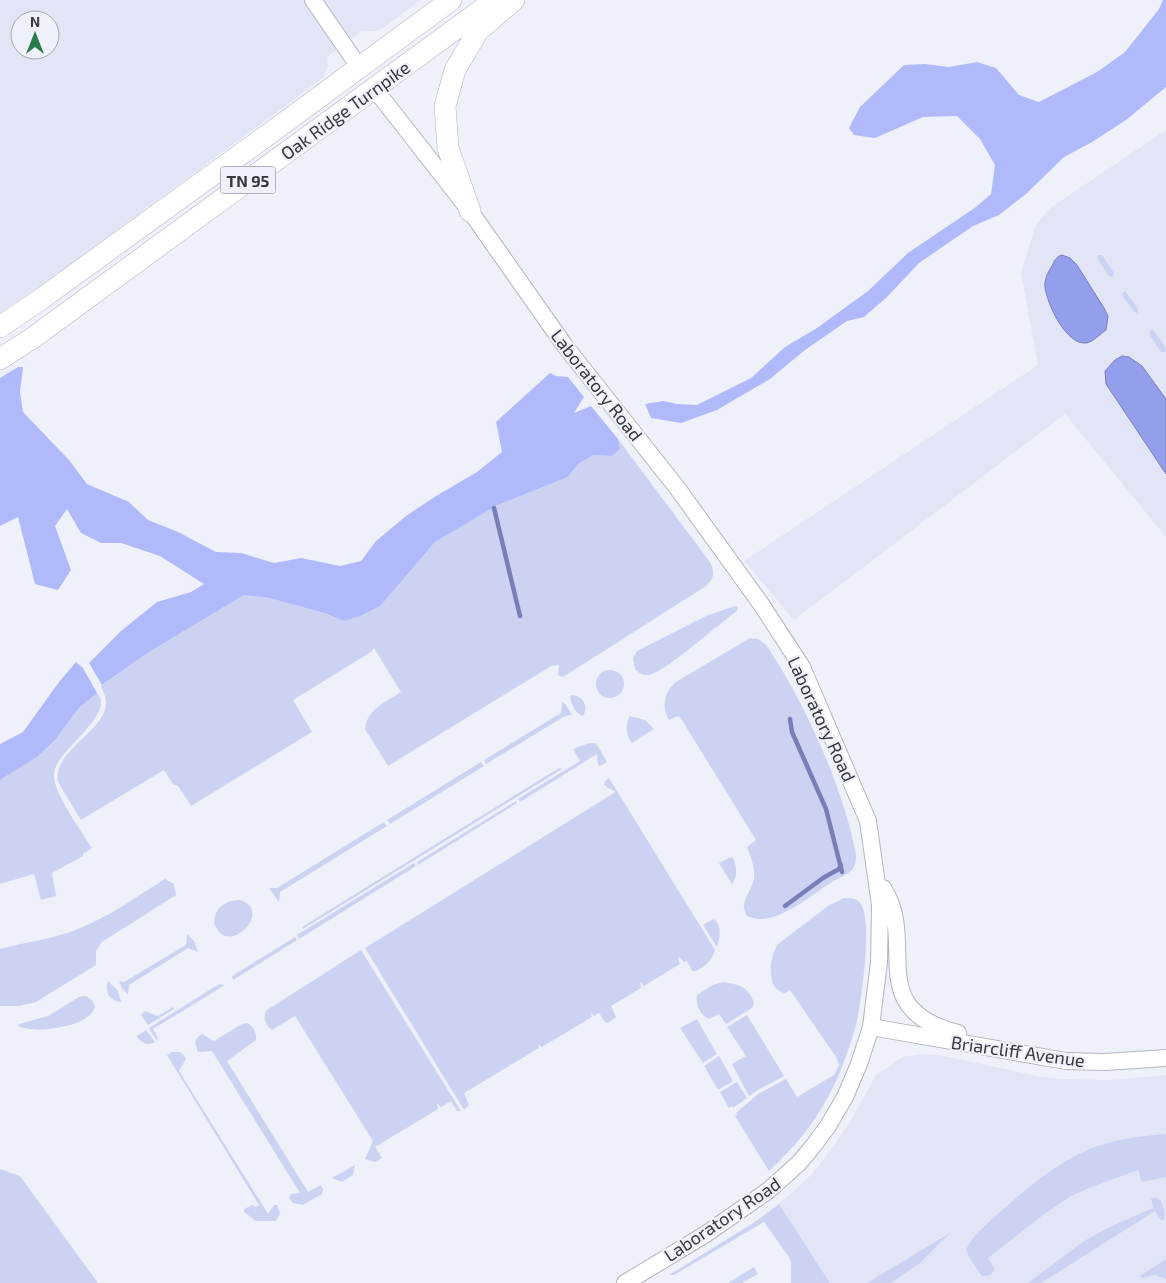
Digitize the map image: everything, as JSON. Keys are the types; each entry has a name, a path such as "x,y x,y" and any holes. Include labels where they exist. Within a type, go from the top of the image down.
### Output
{"highway":[{"name":"Oak Ridge Turnpike","path":"0,327 41,300 451,0"},
{"name":"Oak Ridge Turnpike","path":"0,359 34,337 495,0"},
{"path":"470,211 448,148 445,106 455,70 478,31 514,0"},
{"path":"359,67 374,88"}],"street":[{"path":"313,0 359,67"},
{"name":"Laboratory Road","path":"374,88 470,211 566,346 678,489 761,604 802,667 868,821 877,880 880,929 879,962 871,1027 859,1064 844,1097 828,1126 799,1163 781,1180 706,1234 625,1283"},
{"path":"877,880 888,895 893,911 895,920 896,969 899,984 911,1007 924,1019 940,1028 1026,1047 1044,1058"},
{"name":"Briarcliff Avenue","path":"871,1027 1044,1058 1105,1062 1166,1058"}],"shaded area":[{"path":"0,0 421,0 383,28 376,31 362,31 327,57 328,65 323,78 75,261 0,313"},
{"path":"1163,0 1166,0 1166,87 1126,120 1064,157 1026,194 999,215 973,226 919,263 887,297 864,317 847,321 805,350 770,379 717,410 681,423 651,418 645,404 663,401 697,405 751,378 785,347 817,328 868,291 908,253 976,207 991,194 995,165 980,139 957,116 923,117 875,138 854,135 849,128 860,107 904,65 925,64 949,67 977,62 996,68 1019,95 1039,102 1097,72 1125,52 1159,9"},
{"path":"1166,130 1166,537 1065,414 794,620 744,561 1038,365 1021,273 1036,224 1050,208"},
{"path":"1062,255 1070,258 1077,265 1108,316 1106,330 1094,340 1086,343 1079,342 1065,331 1049,303 1045,284 1047,276 1056,259"},
{"path":"1098,255 1102,255 1114,273 1113,277 1109,276 1097,258"},
{"path":"1124,291 1138,309 1138,313 1134,312 1122,295"},
{"path":"1151,330 1154,331 1166,348 1165,352 1161,352 1149,334"},
{"path":"1122,356 1129,357 1142,366 1166,399 1166,474 1106,384 1105,371 1115,360"},
{"path":"18,367 23,367 20,392 23,412 69,460 87,484 129,502 148,520 178,532 216,552 241,553 274,563 301,558 340,566 361,561 376,541 406,516 477,472 502,452 496,422 550,373 556,376 568,377 584,397 574,413 591,406 618,439 620,449 612,456 594,455 578,464 568,477 498,505 435,542 380,606 360,616 344,621 324,613 269,598 244,595 149,652 102,685 89,663 121,631 157,602 191,592 204,584 160,556 121,543 101,543 81,533 67,509 55,526 71,570 58,590 35,584 18,517 0,526 0,378"},
{"path":"618,439 710,562 713,574 709,583 703,588 563,677 558,675 559,665 551,666 388,766 365,729 369,716 373,711 401,692 374,648 371,652 293,700 312,732 191,806 178,786 173,784 164,770 81,820 58,782 58,771 70,752 103,715 106,702 101,686 149,652 244,595 269,598 324,613 344,621 420,558 435,542 498,505 568,477 578,464 594,455 612,456 620,449"},
{"path":"735,606 738,607 737,611 657,672 645,675 635,669 633,658 637,651 706,616"},
{"path":"750,638 758,639 766,645 808,718 821,746 842,802 856,855 854,866 848,873 792,909 769,918 758,919 747,916 744,906 754,878 753,866 747,847 756,840 680,717 669,720 665,710 666,695 676,682"},
{"path":"76,662 83,668 97,693 79,708 55,740 37,757 0,780 0,744 23,732"},
{"path":"610,670 620,674 624,684 620,694 610,698 600,694 596,684 600,674"},
{"path":"97,693 101,702 99,712 64,754 54,774 63,801 92,848 83,856 52,873 56,896 41,900 34,874 0,884 0,780 37,757 55,740 79,708"},
{"path":"571,695 579,697 584,702 585,712 583,716 574,709"},
{"path":"562,702 572,715 565,716 486,764 484,760 561,713"},
{"path":"630,716 645,720 654,729 632,743 628,737 627,730"},
{"path":"589,743 596,743 607,762 600,766 598,765 597,754 520,802 518,799 580,761 573,749"},
{"path":"481,762 484,766 390,824 387,820"},
{"path":"559,768 562,769 303,929 302,927"},
{"path":"609,778 715,950 714,954 708,963 696,971 692,971 687,961 684,962 679,957 680,964 644,986 640,982 641,988 611,1006 616,1017 608,1023 605,1022 599,1013 594,1016 590,1012 592,1017 542,1047 538,1044 539,1048 464,1093 469,1105 464,1110 365,948 614,793 604,785 605,781"},
{"path":"516,801 517,803 418,865 417,862"},
{"path":"384,822 387,826 280,892 279,902 269,888 277,888"},
{"path":"731,857 736,868 732,884 719,863"},
{"path":"414,863 416,866 299,939 297,935"},
{"path":"165,879 174,884 176,895 102,942 96,951 96,965 36,1002 19,1006 0,1006 0,949 49,938 78,929 112,912"},
{"path":"844,898 855,899 861,904 866,928 863,984 855,1029 840,1072 816,1117 802,1136 769,1171 735,1116 737,1115 736,1113 758,1094 786,1079 797,1097 834,1075 839,1065 836,1057 790,990 784,994 775,988 771,977 773,954 778,944 828,906"},
{"path":"240,900 249,905 252,913 250,922 237,935 228,936 220,933 214,922 219,908 226,903"},
{"path":"714,919 719,929 717,947 703,925"},
{"path":"187,934 194,941 198,952 188,948 129,985 128,995 119,981 124,982 186,945"},
{"path":"295,937 297,940 233,980 232,976"},
{"path":"361,950 461,1111 457,1111 451,1101 441,1107 437,1103 438,1109 375,1147 382,1158 375,1162 365,1159 373,1141 295,1016 272,1030 266,1023 265,1018 267,1010"},
{"path":"108,981 118,991 121,1002 111,998 107,992"},
{"path":"723,982 742,987 749,993 754,1003 752,1008 726,1024 719,1014 709,1019 703,1015 698,1006 697,998 697,995 713,985"},
{"path":"219,984 225,985 153,1029 158,1038 157,1041 149,1028"},
{"path":"86,996 92,1000 95,1007 91,1014 83,1020 48,1029 18,1026 19,1024 48,1016 79,997"},
{"path":"173,1007 174,1009 148,1025 141,1015 145,1011 158,1016"},
{"path":"747,1015 784,1076 749,1096 732,1064 746,1056 727,1027"},
{"path":"697,1019 717,1054 703,1063 680,1028"},
{"path":"247,1023 254,1030 256,1040 227,1061 308,1192 321,1185 323,1189 322,1194 303,1205 293,1203 289,1198 291,1194 300,1193 212,1051 198,1052 195,1042 202,1034 214,1041 242,1024"},
{"path":"146,1030 155,1042 147,1044 138,1038 137,1036"},
{"path":"172,1052 183,1054 186,1059 179,1071 268,1214 274,1205 277,1205 280,1213 276,1221 256,1221 244,1212 244,1209 253,1205 255,1207 259,1205 167,1055"},
{"path":"920,1054 939,1055 1042,1077 1064,1079 1111,1080 1166,1075 1166,1283 891,1283 920,1263 948,1233 867,1283 830,1283 779,1204 811,1175 833,1147 850,1122 876,1075 903,1057"},
{"path":"719,1056 733,1081 718,1090 704,1066"},
{"path":"737,1082 747,1098 733,1108 732,1106 729,1108 720,1092"},
{"path":"1166,1134 1166,1177 1142,1182 1138,1170 1089,1188 1071,1196 1043,1215 988,1258 995,1270 990,1275 982,1276 972,1262 966,1250 976,1234 1052,1170 1075,1156 1096,1147 1126,1139"},
{"path":"355,1165 353,1175 342,1182 332,1178"},
{"path":"0,1169 20,1176 98,1283 0,1283"},
{"path":"1151,1198 1158,1198 1161,1203 1164,1211 1164,1220 1161,1220 1155,1211 1041,1283 1028,1283 1084,1241 1153,1208"},
{"path":"779,1204 830,1283 791,1283 791,1263 789,1257 764,1222 674,1275 669,1275 752,1224"},
{"path":"951,1232 920,1263 891,1283 867,1283"},
{"path":"1166,1259 1166,1279 1155,1275 1141,1278 1140,1276"},
{"path":"754,1267 758,1274 742,1283 728,1283"}],"waterway":[{"path":"494,508 520,616"},
{"path":"790,719 792,732 826,809 842,872"},
{"path":"785,906 823,878 839,869 841,865"}]}
